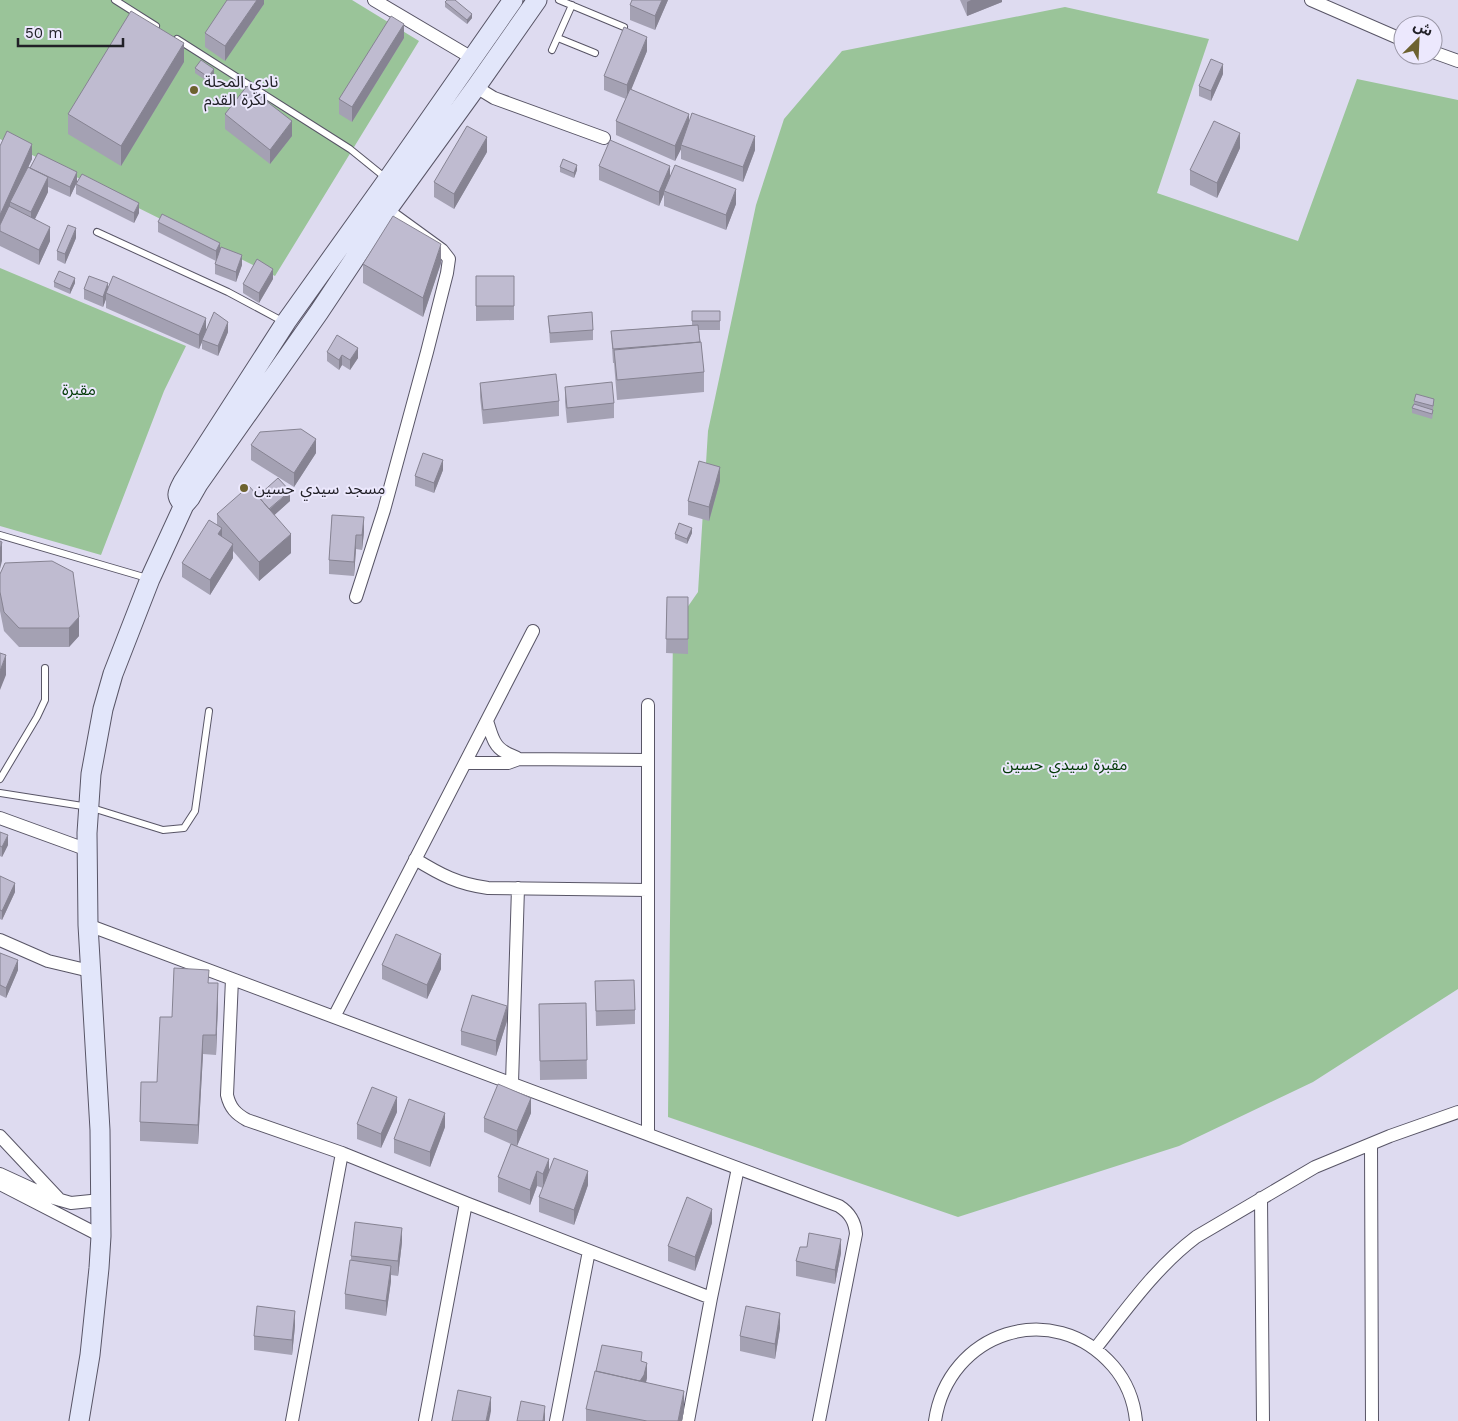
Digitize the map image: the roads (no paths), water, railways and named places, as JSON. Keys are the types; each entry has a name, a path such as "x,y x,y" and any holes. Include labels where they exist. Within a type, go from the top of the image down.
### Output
{"street":[{"path":"374,0 472,58"},
{"path":"184,505 177,496 183,482 286,322 388,180 513,0"},
{"path":"79,1421 90,1355 101,1236 100,1130 88,925 89,807 91,774 103,709 113,674 150,579 184,505 387,210 537,0"},
{"path":"1311,0 1393,36"},
{"path":"1443,56 1458,61"},
{"path":"476,87 494,98 604,138"},
{"path":"356,597 384,510 447,273 449,259 442,250 387,210"},
{"path":"334,1016 533,631"},
{"path":"648,705 648,1134"},
{"path":"488,721 494,742 505,752 519,758 648,760"},
{"path":"465,763 508,763 519,758"},
{"path":"0,818 88,850"},
{"path":"415,860 442,875 471,886 488,888 648,890"},
{"path":"512,1083 518,888"},
{"path":"88,925 840,1206 849,1213 854,1223 856,1234 819,1421"},
{"path":"0,940 48,960 90,971"},
{"path":"232,978 227,1095 232,1110 239,1116 342,1153 711,1298"},
{"path":"1095,1349 1159,1270 1181,1248 1212,1226 1315,1168 1432,1120 1458,1112"},
{"path":"0,1136 60,1200"},
{"path":"1371,1144 1372,1421"},
{"path":"292,1421 342,1153"},
{"path":"688,1421 738,1168"},
{"path":"0,1174 60,1200 72,1203 101,1200"},
{"path":"0,1184 101,1236"},
{"path":"1261,1198 1264,1421"},
{"path":"425,1421 466,1203"},
{"path":"556,1421 589,1251"},
{"path":"935,1421 937,1407 943,1390 963,1360 976,1349 992,1340 1027,1330 1045,1330 1079,1340 1095,1349 1107,1359 1117,1371 1132,1399 1136,1421"}],"lane":[{"path":"115,0 165,32"},
{"path":"559,0 624,27"},
{"path":"552,50 572,6"},
{"path":"174,37 350,149 388,180"},
{"path":"558,38 595,53"},
{"path":"97,232 228,292 286,322"},
{"path":"0,535 150,579"},
{"path":"0,779 45,700 45,668"},
{"path":"0,793 89,807 163,830 184,828 195,811 209,711"}],"place":[{"name":"نادي المحلة لكرة القدم","path":"194,90"},
{"name":"مسجد سيدي حسين","path":"244,488"}],"park label":[{"name":"مقبرة","path":"79,389"},
{"name":"مقبرة سيدي حسين","path":"1065,764"}]}
